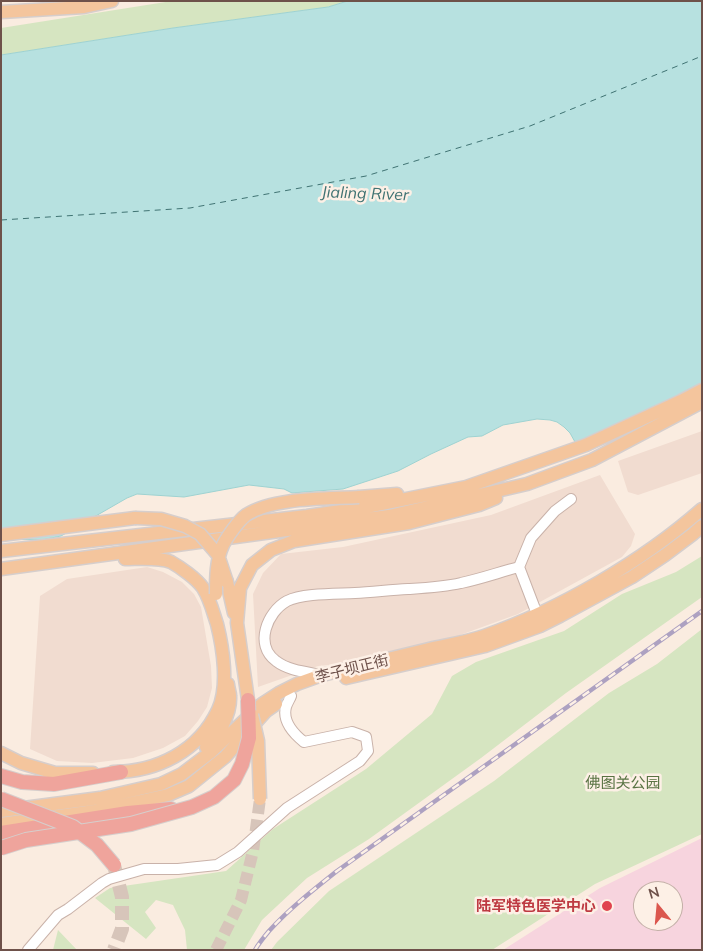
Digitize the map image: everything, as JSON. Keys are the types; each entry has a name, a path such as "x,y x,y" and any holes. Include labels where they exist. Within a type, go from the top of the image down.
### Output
{"highway":[{"path":"1,848 26,840 131,824 192,807 214,797 234,780 242,764 249,738 248,700"},
{"path":"1,776 22,782 54,784 121,772"},
{"path":"1,801 73,827 97,845 114,865"},
{"path":"1,834 128,813 192,807"}],"main road":[{"path":"1,12 84,7 112,1"},
{"path":"237,623 240,588 252,565 271,550 294,541 409,523 479,505 527,484 592,460 683,407 702,390"},
{"path":"1,551 307,516 361,508 466,487 586,445 683,407 702,402"},
{"path":"1,568 389,516 527,484"},
{"path":"1,801 104,789 161,778 191,762 214,739 226,717 230,698 216,594 217,567 223,545 246,515 265,506 283,502 466,487"},
{"name":"李子坝正街","path":"1,811 100,798 162,784 182,774 211,752 262,704 279,693 322,675 482,637 537,614 625,566 685,523 702,508"},
{"path":"1,535 135,518 161,519 185,526 200,534 218,555 237,623 248,700 258,741 260,800"},
{"name":"李子坝正街","path":"1,824 95,810 168,795 189,786 224,757 266,711 291,696 324,683 485,646 540,626 632,577 665,556 702,526"},
{"path":"1,574 124,559 147,558 169,562 187,572 202,587 212,607 220,634"},
{"path":"1,753 21,763 55,773 121,772 146,768 170,760 192,746 207,728 218,709 223,689 224,662"}],"street":[{"path":"537,614 519,567 531,538 555,511 572,499"},
{"path":"322,675 287,668 274,660 267,649 265,642 267,624 271,616 288,601 301,597 333,593 459,584 519,567"},
{"path":"28,950 58,915 109,879 144,869 178,869 217,865 238,852 288,808 360,761 368,751 366,737 352,732 304,742 293,733 286,719 286,707 291,696"}],"shaded area":[{"path":"702,431 702,473 638,495 628,492 618,461"},
{"path":"600,475 635,534 631,546 622,557 518,614 397,658 318,666 258,687 253,594 263,573 281,554 343,547 491,515"},
{"path":"147,567 163,572 182,582 194,594 201,607 211,666 212,688 207,707 198,721 185,736 163,748 133,758 92,763 57,761 30,749 40,596 67,579"},
{"name":"陆军特色医学中心","path":"702,838 702,950 503,950 600,888"}],"green space":[{"path":"172,1 348,1 328,7 173,28 1,55 1,28"},
{"path":"702,556 702,597 566,693 481,758 369,839 307,878 262,920 244,950 187,950 185,930 173,905 156,900 145,912 156,928 146,939 95,898 110,888 226,871 273,829 366,769 432,714 452,676 476,662 564,631 622,594 676,572"},
{"name":"佛图关公园","path":"702,629 702,834 595,884 492,950 271,950 329,891 494,781 609,693 657,664"},
{"path":"58,930 77,950 53,950"}],"water":[{"name":"Jialing River","path":"348,1 702,1 702,383 586,449 575,442 570,433 557,422 537,419 503,425 482,436 468,437 398,471 343,489 292,493 284,489 249,485 184,497 137,494 61,536 42,540 1,539 1,55 173,28 328,7"}],"ferry route":[{"path":"1,220 190,208 366,176 530,126 702,56"}],"tunnel":[{"path":"216,950 241,900 253,851 260,799"},
{"path":"114,865 122,897 122,929 114,950"}],"railway":[{"path":"255,950 269,931 285,915 337,871 702,611"}],"place":[{"name":"陆军特色医学中心","path":"607,906"}]}
